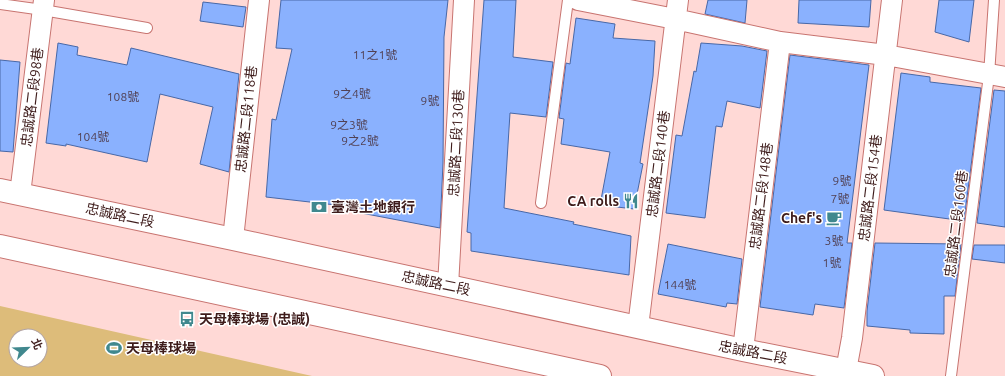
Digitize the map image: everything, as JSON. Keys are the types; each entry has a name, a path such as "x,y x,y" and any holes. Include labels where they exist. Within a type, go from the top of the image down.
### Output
{"street":[{"name":"忠誠路二段118巷","path":"233,239 259,0"},
{"name":"忠誠路二段130巷","path":"448,286 464,0"},
{"path":"578,0 676,10 780,42 886,55 997,76"},
{"name":"忠誠路二段154巷","path":"846,373 892,0"},
{"name":"忠誠路二段98巷","path":"10,192 44,5"},
{"name":"忠誠路二段140巷","path":"638,327 676,10"},
{"name":"忠誠路二段148巷","path":"743,350 780,42"},
{"name":"忠誠路二段","path":"10,192 233,239 846,373 873,376"},
{"path":"0,246 600,376"}],"lane":[{"path":"541,203 568,0"},
{"name":"忠誠路二段160巷","path":"951,376 997,76 994,0"},
{"path":"0,4 44,5 147,28"}],"shaded area":[{"name":"天母棒球場","path":"0,306 312,376 0,376"}],"building":[{"path":"281,0 448,0 444,37 443,163 440,228 361,213 362,208 266,197 272,119 276,120 292,49 276,48"},
{"path":"484,0 516,0 513,57 553,62 546,117 510,113 504,208 574,222 573,224 631,236 629,275 471,251 471,233 467,232"},
{"path":"708,0 747,0 745,23 705,14"},
{"path":"799,0 871,0 869,27 798,23"},
{"path":"939,0 974,0 969,42 935,32"},
{"path":"203,2 246,7 243,27 200,21"},
{"path":"576,18 615,24 613,38 655,41 653,76 640,163 643,164 634,209 600,205 610,152 561,144 564,119 559,118 566,63 570,64"},
{"path":"58,43 78,47 77,55 127,65 131,48 239,74 229,172 200,164 213,107 160,94 147,162 66,144 66,146 46,143"},
{"path":"701,43 742,46 767,51 760,108 727,101 722,127 716,126 705,218 666,213 676,135 682,136 694,71 696,72"},
{"path":"790,55 869,65 847,243 852,243 844,308 815,304 813,315 760,307"},
{"path":"0,60 20,62 13,152 0,151"},
{"path":"901,73 930,77 930,82 981,88 964,221 884,210"},
{"path":"994,90 1005,91 1005,227 977,223"},
{"path":"875,243 961,244 955,296 944,296 944,334 910,333 910,330 867,326 867,311"},
{"path":"668,244 742,259 737,304 727,303 726,307 658,294"},
{"path":"974,245 1005,245 1005,263 972,259"}],"place":[{"name":"CA rolls","path":"631,201"},
{"name":"臺灣土地銀行","path":"319,207"},
{"name":"Chef's","path":"834,218"},
{"name":"天母棒球場 (忠誠)","path":"187,319"},
{"name":"天母棒球場","path":"114,348"}]}
